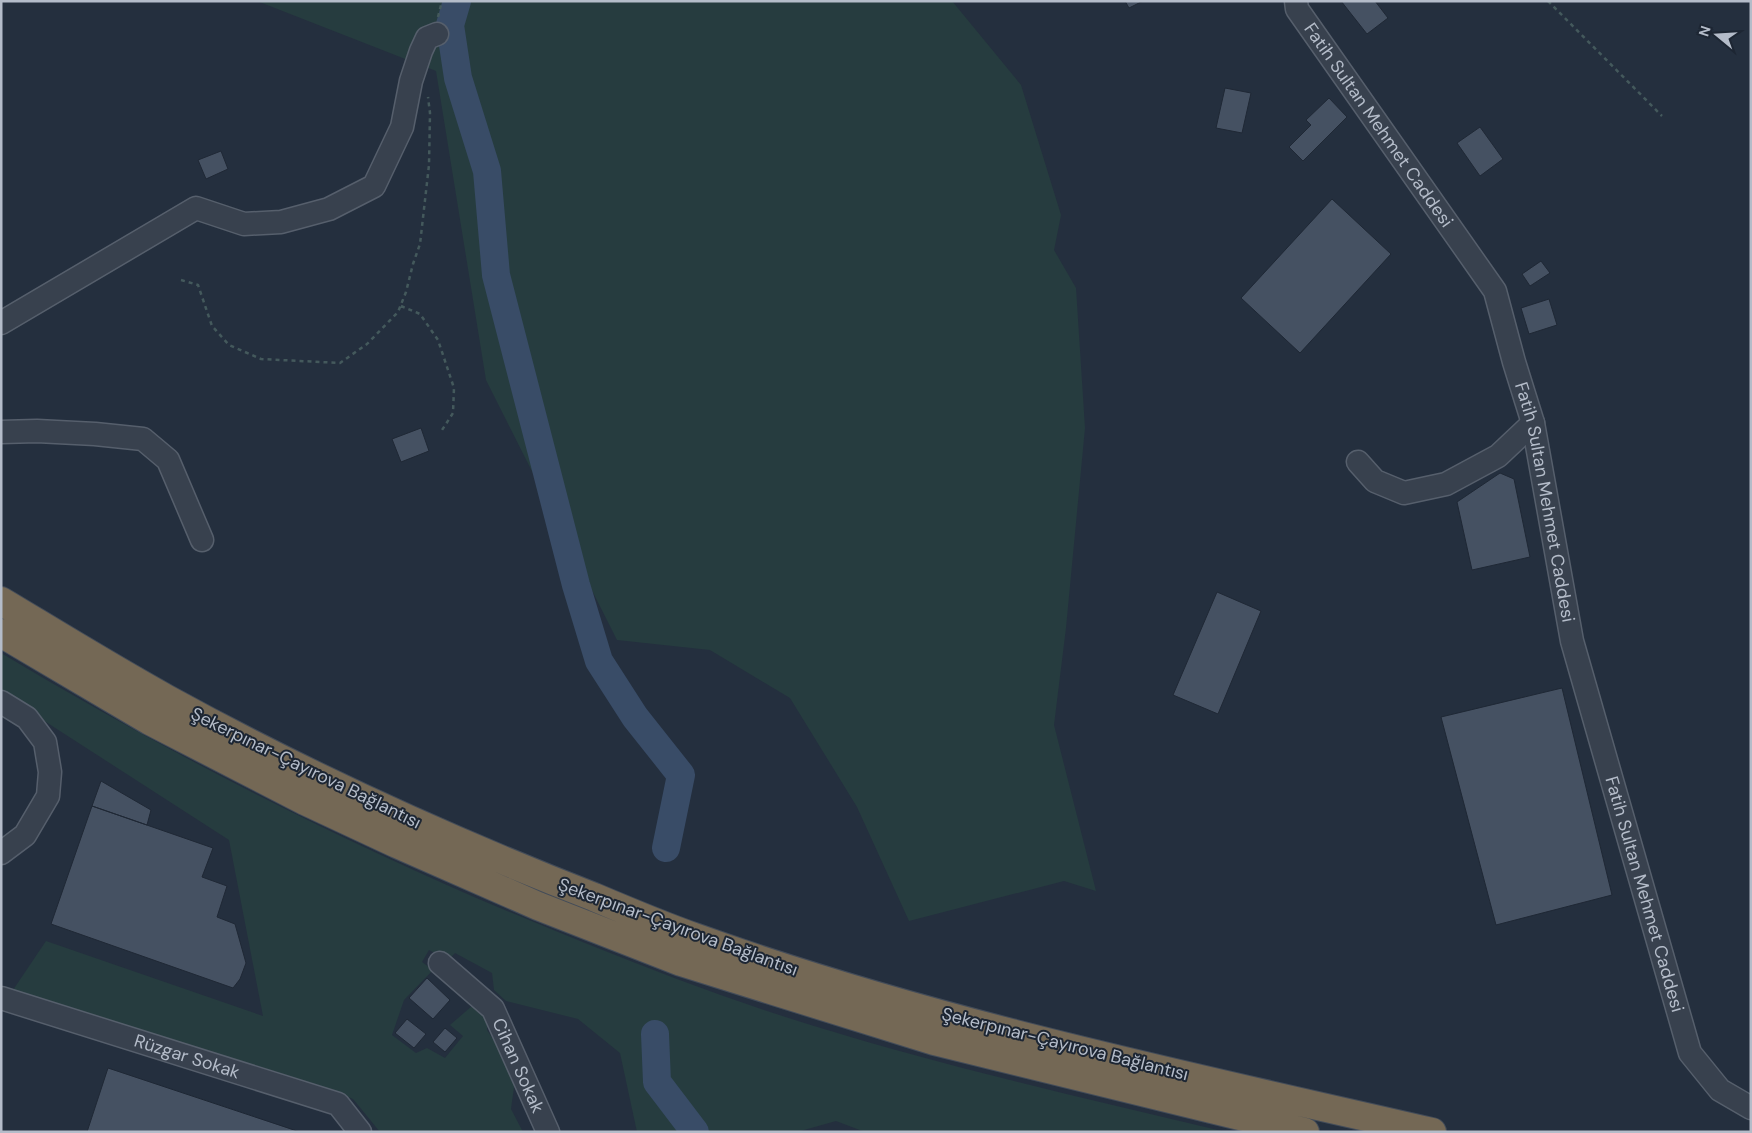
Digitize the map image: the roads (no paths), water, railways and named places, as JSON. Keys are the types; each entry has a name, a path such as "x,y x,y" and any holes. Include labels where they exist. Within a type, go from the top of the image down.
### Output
{"highway":[{"name":"Şekerpınar-Çayırova Bağlantısı","path":"1,601 167,699 317,777 413,822 553,881 693,936 789,968 998,1030 1432,1132"},
{"name":"Şekerpınar-Çayırova Bağlantısı","path":"1,634 150,721 305,801 538,906 663,955 812,1004 934,1041 1305,1132"}],"street":[{"name":"Fatih Sultan Mehmet Caddesi","path":"1296,1 1297,9 1494,291 1533,423 1572,640 1690,1053 1720,1090 1751,1108"},
{"path":"1,323 196,208 244,224 280,222 329,209 374,186 402,127 411,82 421,51 427,38 437,34"},
{"path":"1358,462 1375,481 1404,493 1446,484 1498,456 1533,423"},
{"path":"1,432 37,431 143,439 168,460 202,540"},
{"path":"1,702 28,718 45,742 50,772 48,796 25,835 1,853"},
{"name":"Cihan Sokak","path":"440,963 492,1009 548,1132"},
{"name":"Rüzgar Sokak","path":"1,998 338,1104 360,1132"}],"waterway":[{"path":"457,1 450,25 458,78 487,171 496,275 576,585 599,661 635,717 681,775 666,848"},
{"path":"655,1034 657,1082 695,1132"}]}
